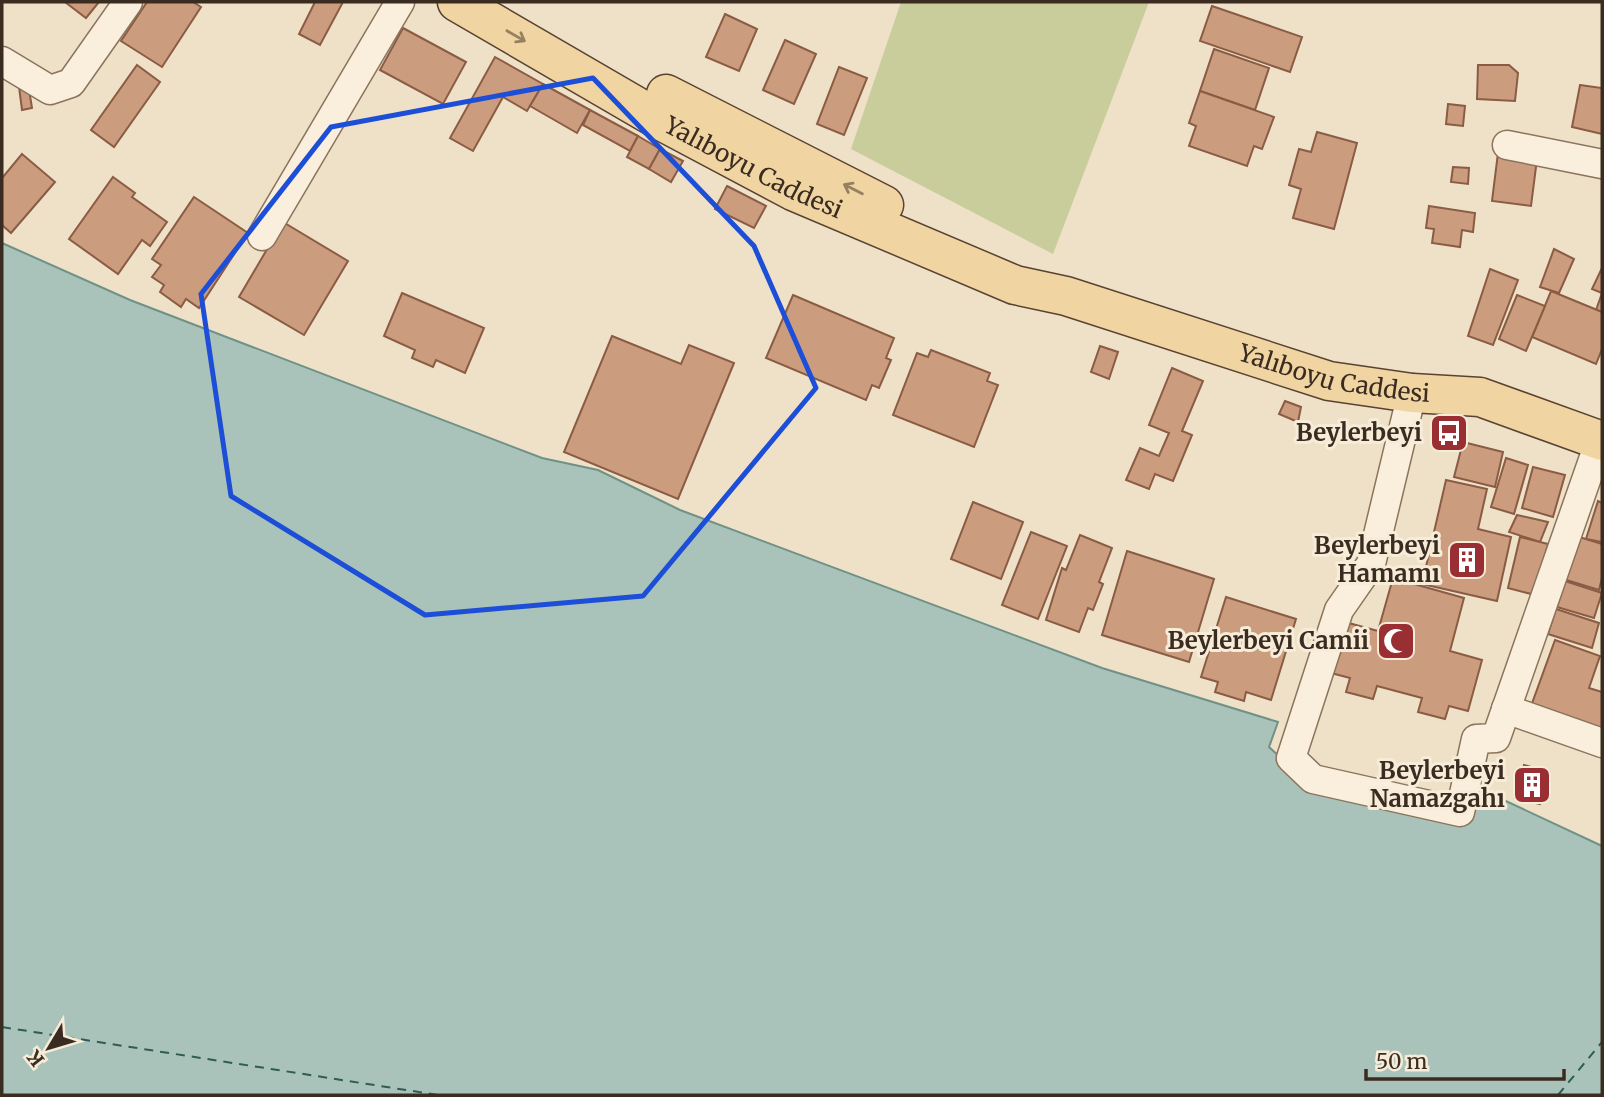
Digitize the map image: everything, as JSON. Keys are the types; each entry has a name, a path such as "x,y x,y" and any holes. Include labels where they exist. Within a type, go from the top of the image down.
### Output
{"main road":[{"name":"Yalıboyu Caddesi","path":"457,2 665,124 793,191 1015,285 1066,296 1329,381 1412,393 1480,397 1601,440"},
{"name":"Yalıboyu Caddesi","path":"507,2 676,100 925,226 1028,268 1066,296"}],"street":[{"path":"2,61 50,90 71,83 128,2"},
{"path":"262,236 400,2"},
{"path":"1507,145 1602,164"},
{"path":"1412,393 1371,564 1339,610 1291,758 1313,779 1460,812 1476,739 1496,738 1601,440"},
{"path":"1506,709 1602,743"}],"highlighted area":[{"path":"593,78 754,246 816,388 643,596 425,615 231,496 201,294 331,127"}],"green space":[{"path":"901,2 1149,2 1053,254 851,149"}],"water":[{"path":"2,243 130,300 542,458 598,470 680,510 1102,668 1278,722 1269,747 1308,783 1446,818 1478,788 1602,846 1602,1095 2,1095"}],"building":[{"path":"65,2 99,2 86,18"},
{"path":"147,2 193,2 201,7 162,67 121,41"},
{"path":"315,2 343,2 320,45 299,34"},
{"path":"1212,6 1302,37 1290,72 1200,41"},
{"path":"725,14 757,29 739,71 706,57"},
{"path":"403,28 466,62 443,104 380,70"},
{"path":"785,40 816,54 794,104 763,90"},
{"path":"1214,49 1269,68 1255,110 1200,91"},
{"path":"495,57 543,84 527,111 503,97 473,151 450,138"},
{"path":"137,65 160,82 114,147 91,130"},
{"path":"1478,65 1509,65 1518,73 1515,101 1477,99"},
{"path":"839,67 867,78 844,135 817,124"},
{"path":"27,77 32,108 22,110 18,79"},
{"path":"543,84 590,110 577,133 530,106"},
{"path":"1580,85 1602,88 1602,134 1572,127"},
{"path":"1200,91 1274,117 1262,149 1254,146 1247,166 1189,146 1196,126 1189,123"},
{"path":"1448,104 1465,106 1463,126 1446,124"},
{"path":"590,110 638,136 630,151 583,125"},
{"path":"1317,132 1357,143 1334,229 1293,218 1301,189 1289,185 1299,149 1311,152"},
{"path":"638,136 660,149 649,169 627,157"},
{"path":"660,149 683,161 671,182 649,169"},
{"path":"1498,153 1537,159 1531,206 1492,201"},
{"path":"22,154 55,182 11,233 2,225 2,178"},
{"path":"1453,167 1469,168 1468,184 1451,182"},
{"path":"113,177 135,193 132,197 167,222 150,246 142,240 118,274 69,239"},
{"path":"727,186 766,206 754,228 715,209"},
{"path":"194,197 248,233 199,308 186,299 181,307 160,292 164,285 152,277 161,265 152,259"},
{"path":"1429,206 1475,213 1473,232 1462,230 1460,247 1432,243 1434,229 1426,228"},
{"path":"283,222 348,261 304,335 239,297"},
{"path":"1554,249 1574,259 1559,293 1540,287"},
{"path":"1602,268 1602,293 1592,289"},
{"path":"1490,269 1518,280 1493,345 1468,336"},
{"path":"1551,291 1602,312 1602,349 1596,364 1532,337"},
{"path":"402,293 484,328 465,373 436,360 433,367 412,358 415,350 384,336"},
{"path":"1602,293 1602,312 1596,310"},
{"path":"793,295 894,338 886,358 891,360 879,388 872,385 866,400 766,358"},
{"path":"1517,295 1545,306 1526,351 1499,339"},
{"path":"612,336 681,364 689,345 734,363 678,499 564,452"},
{"path":"1100,346 1118,352 1109,379 1091,372"},
{"path":"931,350 990,373 987,381 998,385 974,447 893,415 917,353 928,357"},
{"path":"1172,368 1203,381 1182,431 1192,435 1173,481 1155,474 1149,489 1126,480 1140,448 1159,456 1169,433 1149,425"},
{"path":"1285,401 1301,407 1298,422 1279,414"},
{"path":"1463,442 1503,452 1495,487 1454,477"},
{"path":"1506,458 1528,465 1514,514 1491,507"},
{"path":"1533,467 1565,475 1553,517 1522,508"},
{"name":"Beylerbeyi Hamamı","path":"1446,480 1487,489 1478,529 1511,537 1497,601 1422,584"},
{"path":"1598,501 1602,503 1602,542 1586,539"},
{"path":"973,502 1023,522 1001,579 951,559"},
{"path":"1517,515 1548,522 1540,542 1509,532"},
{"path":"1031,532 1067,546 1038,619 1002,605"},
{"path":"1080,535 1112,548 1099,582 1103,584 1093,610 1088,608 1079,632 1046,620 1062,568 1066,570"},
{"path":"1576,536 1602,544 1602,578 1599,590 1563,579"},
{"path":"1520,537 1548,544 1535,595 1508,588"},
{"path":"1127,551 1214,579 1189,662 1102,635"},
{"name":"Beylerbeyi Camii","path":"1393,578 1464,598 1450,651 1482,660 1468,711 1449,706 1445,719 1418,712 1422,698 1377,686 1373,699 1346,692 1350,678 1331,673 1345,622 1378,631"},
{"path":"1565,581 1602,593 1594,618 1557,607"},
{"path":"1226,597 1296,619 1271,700 1246,692 1244,701 1215,692 1218,682 1201,677"},
{"path":"1556,609 1599,623 1592,648 1548,634"},
{"path":"1555,640 1600,656 1589,688 1602,692 1602,735 1530,709"},
{"name":"Beylerbeyi Namazgahı","path":"1524,765 1549,772 1540,804 1515,798"}],"ferry route":[{"path":"2,1027 438,1095"},
{"path":"1558,1095 1602,1042"}],"place":[{"name":"Beylerbeyi","path":"1449,433"},
{"name":"Beylerbeyi Hamamı","path":"1467,560"},
{"name":"Beylerbeyi Camii","path":"1396,641"},
{"name":"Beylerbeyi Namazgahı","path":"1532,785"}]}
